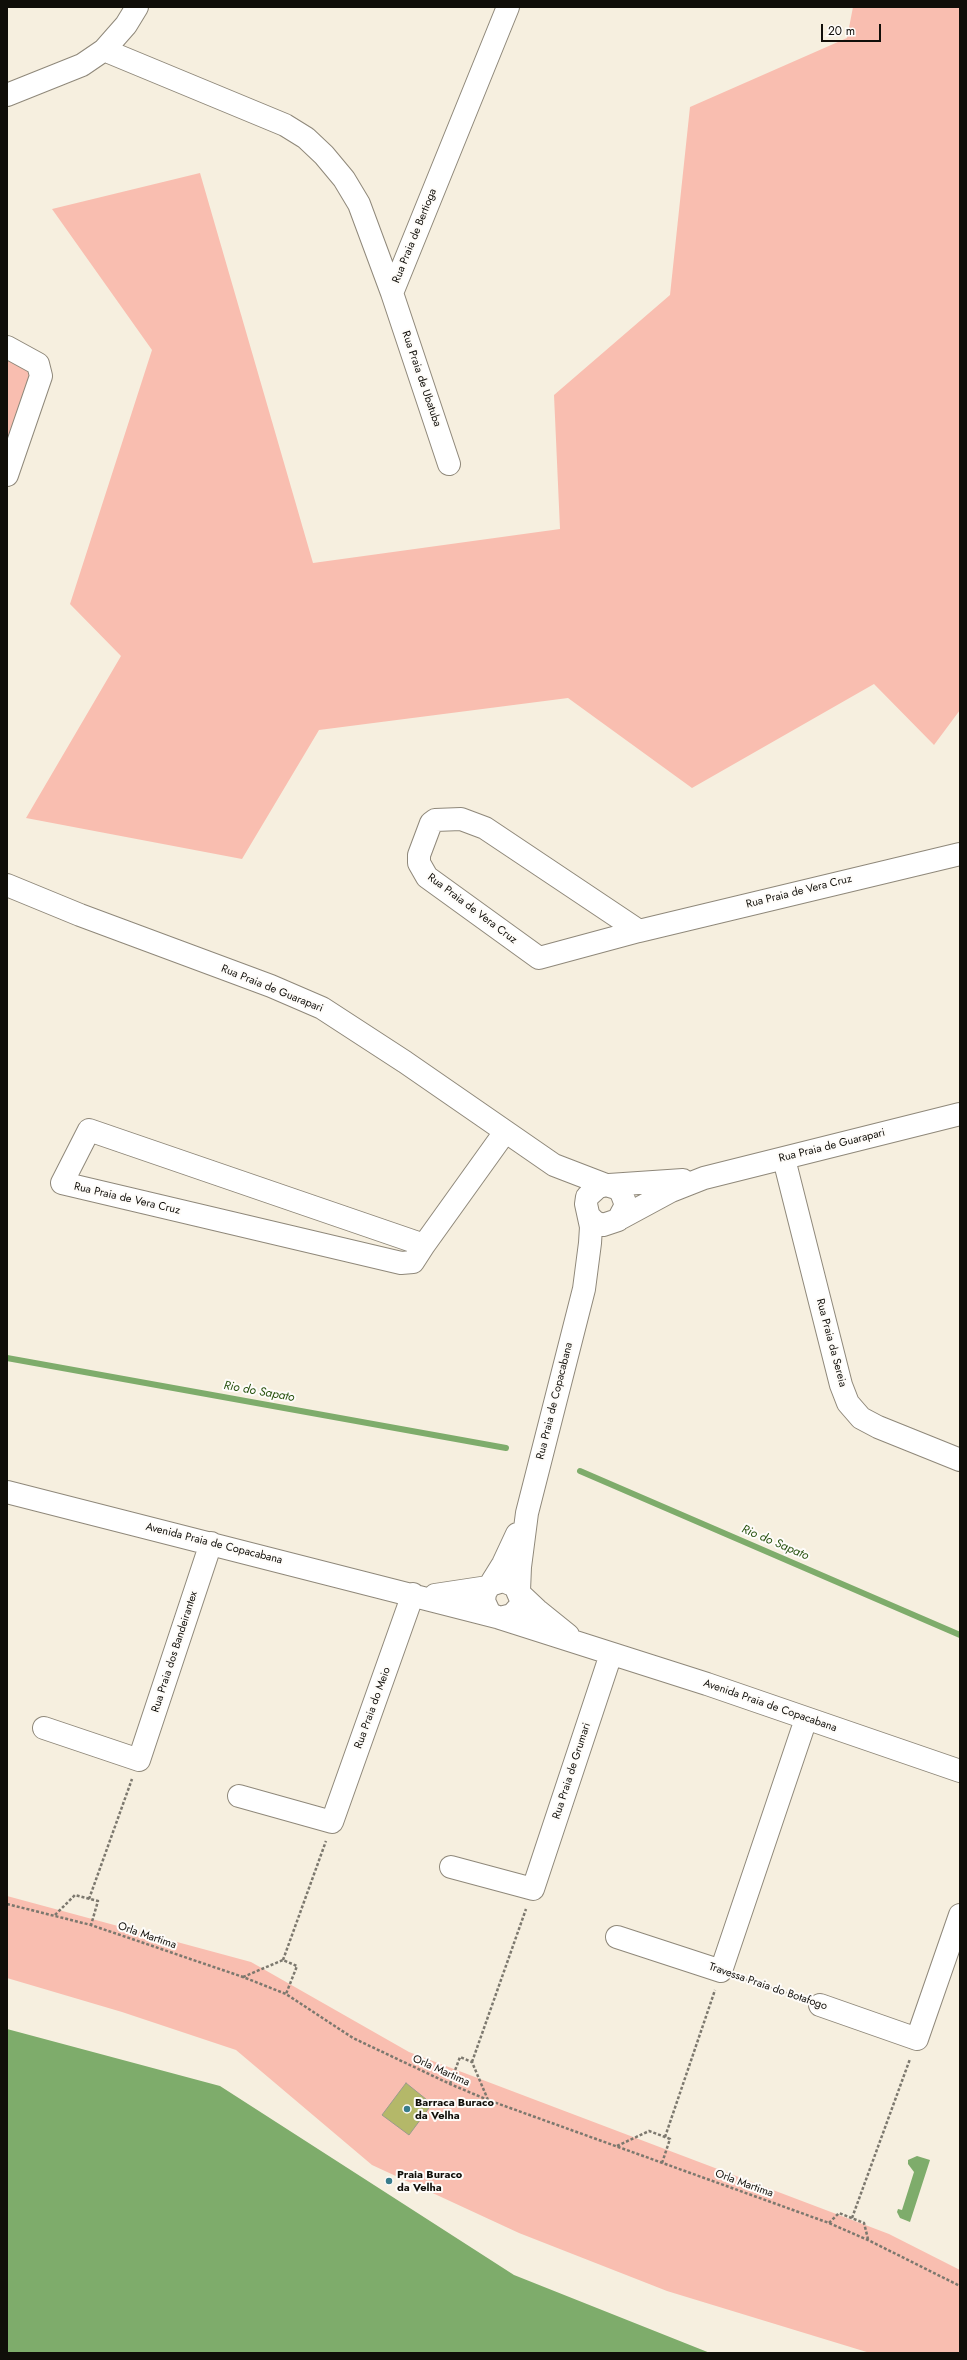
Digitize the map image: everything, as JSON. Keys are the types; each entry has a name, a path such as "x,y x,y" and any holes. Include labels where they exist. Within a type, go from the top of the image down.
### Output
{"street":[{"path":"7,95 82,65 104,50 126,25 137,7"},
{"name":"Rua Praia de Bertioga","path":"392,293 508,7"},
{"name":"Rua Praia de Bertioga","path":"104,50 285,125 306,138 324,155 344,179 359,204 392,293"},
{"name":"Rua Praia de Ubatuba","path":"392,293 449,464"},
{"path":"7,347 38,364 41,370 40,383 7,475"},
{"name":"Rua Praia de Vera Cruz","path":"639,931 485,828 461,819 435,820 431,823 419,855 419,863 427,877 539,958 639,931 960,854"},
{"name":"Rua Praia de Guarapari","path":"7,885 80,915 271,986 322,1008 405,1062 554,1165 607,1185 704,1178"},
{"name":"Rua Praia de Guarapari","path":"620,1219 671,1191 704,1178 960,1114"},
{"name":"Rua Praia de Vera Cruz","path":"424,1245 89,1130 62,1183 401,1263 413,1262 505,1132"},
{"name":"Rua Praia da Sereia","path":"784,1159 841,1385 848,1403 861,1418 878,1427 960,1460"},
{"name":"Rua Praia de Guarapari","path":"554,1165 576,1193 588,1214"},
{"path":"607,1185 616,1188 624,1198 626,1205 620,1219 603,1225 588,1214 587,1197 598,1187 607,1185"},
{"name":"Rua Praia de Copacabana","path":"584,1289 590,1243 588,1214"},
{"name":"Rua Praia de Copacabana","path":"520,1592 521,1552 527,1513 584,1289 600,1246 620,1219"},
{"name":"Avenida Praia de Copacabana","path":"7,1492 418,1595 498,1617 960,1771"},
{"name":"Rua Praia de Copacabana","path":"489,1586 503,1564 527,1513"},
{"name":"Rua Praia dos Bandeirantex","path":"139,1760 211,1543"},
{"path":"496,1582 510,1582 520,1592 520,1606 517,1612 512,1616 498,1617 490,1614 484,1601 489,1586 496,1582"},
{"name":"Avenida Praia de Copacabana","path":"418,1595 461,1593 489,1586"},
{"name":"Avenida Praia de Copacabana","path":"520,1592 537,1610 578,1643"},
{"name":"Rua Praia do Meio","path":"332,1822 418,1595"},
{"name":"Rua Praia de Grumari","path":"533,1889 611,1654"},
{"path":"721,1971 806,1719"},
{"path":"44,1728 139,1760"},
{"path":"239,1796 332,1822"},
{"path":"452,1867 533,1889"},
{"path":"917,2040 960,1915"},
{"name":"Travessa Praia do Botafogo","path":"617,1937 721,1971"},
{"name":"Travessa Praia do Botafogo","path":"820,2005 917,2040"}],"path":[{"path":"89,1899 139,1760"},
{"path":"283,1960 332,1822"},
{"path":"488,2100 472,2062 533,1889"},
{"path":"55,1914 75,1895 98,1901 91,1925"},
{"name":"Orla Martima","path":"7,1904 55,1914 91,1925 243,1977 286,1994 353,2038 450,2084 488,2100 829,2223 868,2240 960,2286"},
{"path":"243,1977 283,1960 297,1966 286,1994"},
{"path":"665,2137 721,1971"},
{"name":"Travessa Praia do Botafogo","path":"721,1971 820,2005"},
{"path":"852,2218 917,2040"},
{"path":"450,2084 460,2057 472,2062"},
{"path":"617,2146 649,2131 665,2137 670,2139 662,2163"},
{"path":"829,2223 839,2213 864,2223 868,2240"}],"shaded area":[{"path":"853,7 960,7 960,710 934,745 874,684 692,788 568,698 319,730 242,859 26,818 121,656 70,604 152,350 52,209 200,173 313,563 560,529 554,395 670,295 690,107 847,38"},
{"path":"7,358 34,372 7,446"},
{"path":"7,1896 251,1962 409,2052 889,2234 960,2270 960,2353 870,2353 667,2291 519,2233 372,2165 236,2050 122,2012 7,1978"},
{"path":"7,2029 220,2086 514,2275 710,2353 7,2353"},
{"path":"917,2156 930,2160 910,2222 900,2218 897,2212 898,2209 902,2210 914,2172 908,2164 908,2160"}],"building":[{"name":"Barraca Buraco da Velha","path":"406,2083 432,2104 409,2135 382,2115"}],"waterway":[{"name":"Rio do Sapato","path":"7,1358 506,1448"},
{"name":"Rio do Sapato","path":"580,1471 960,1635"}],"place":[{"name":"Barraca Buraco da Velha","path":"407,2109"},
{"name":"Praia Buraco da Velha","path":"389,2181"}]}
